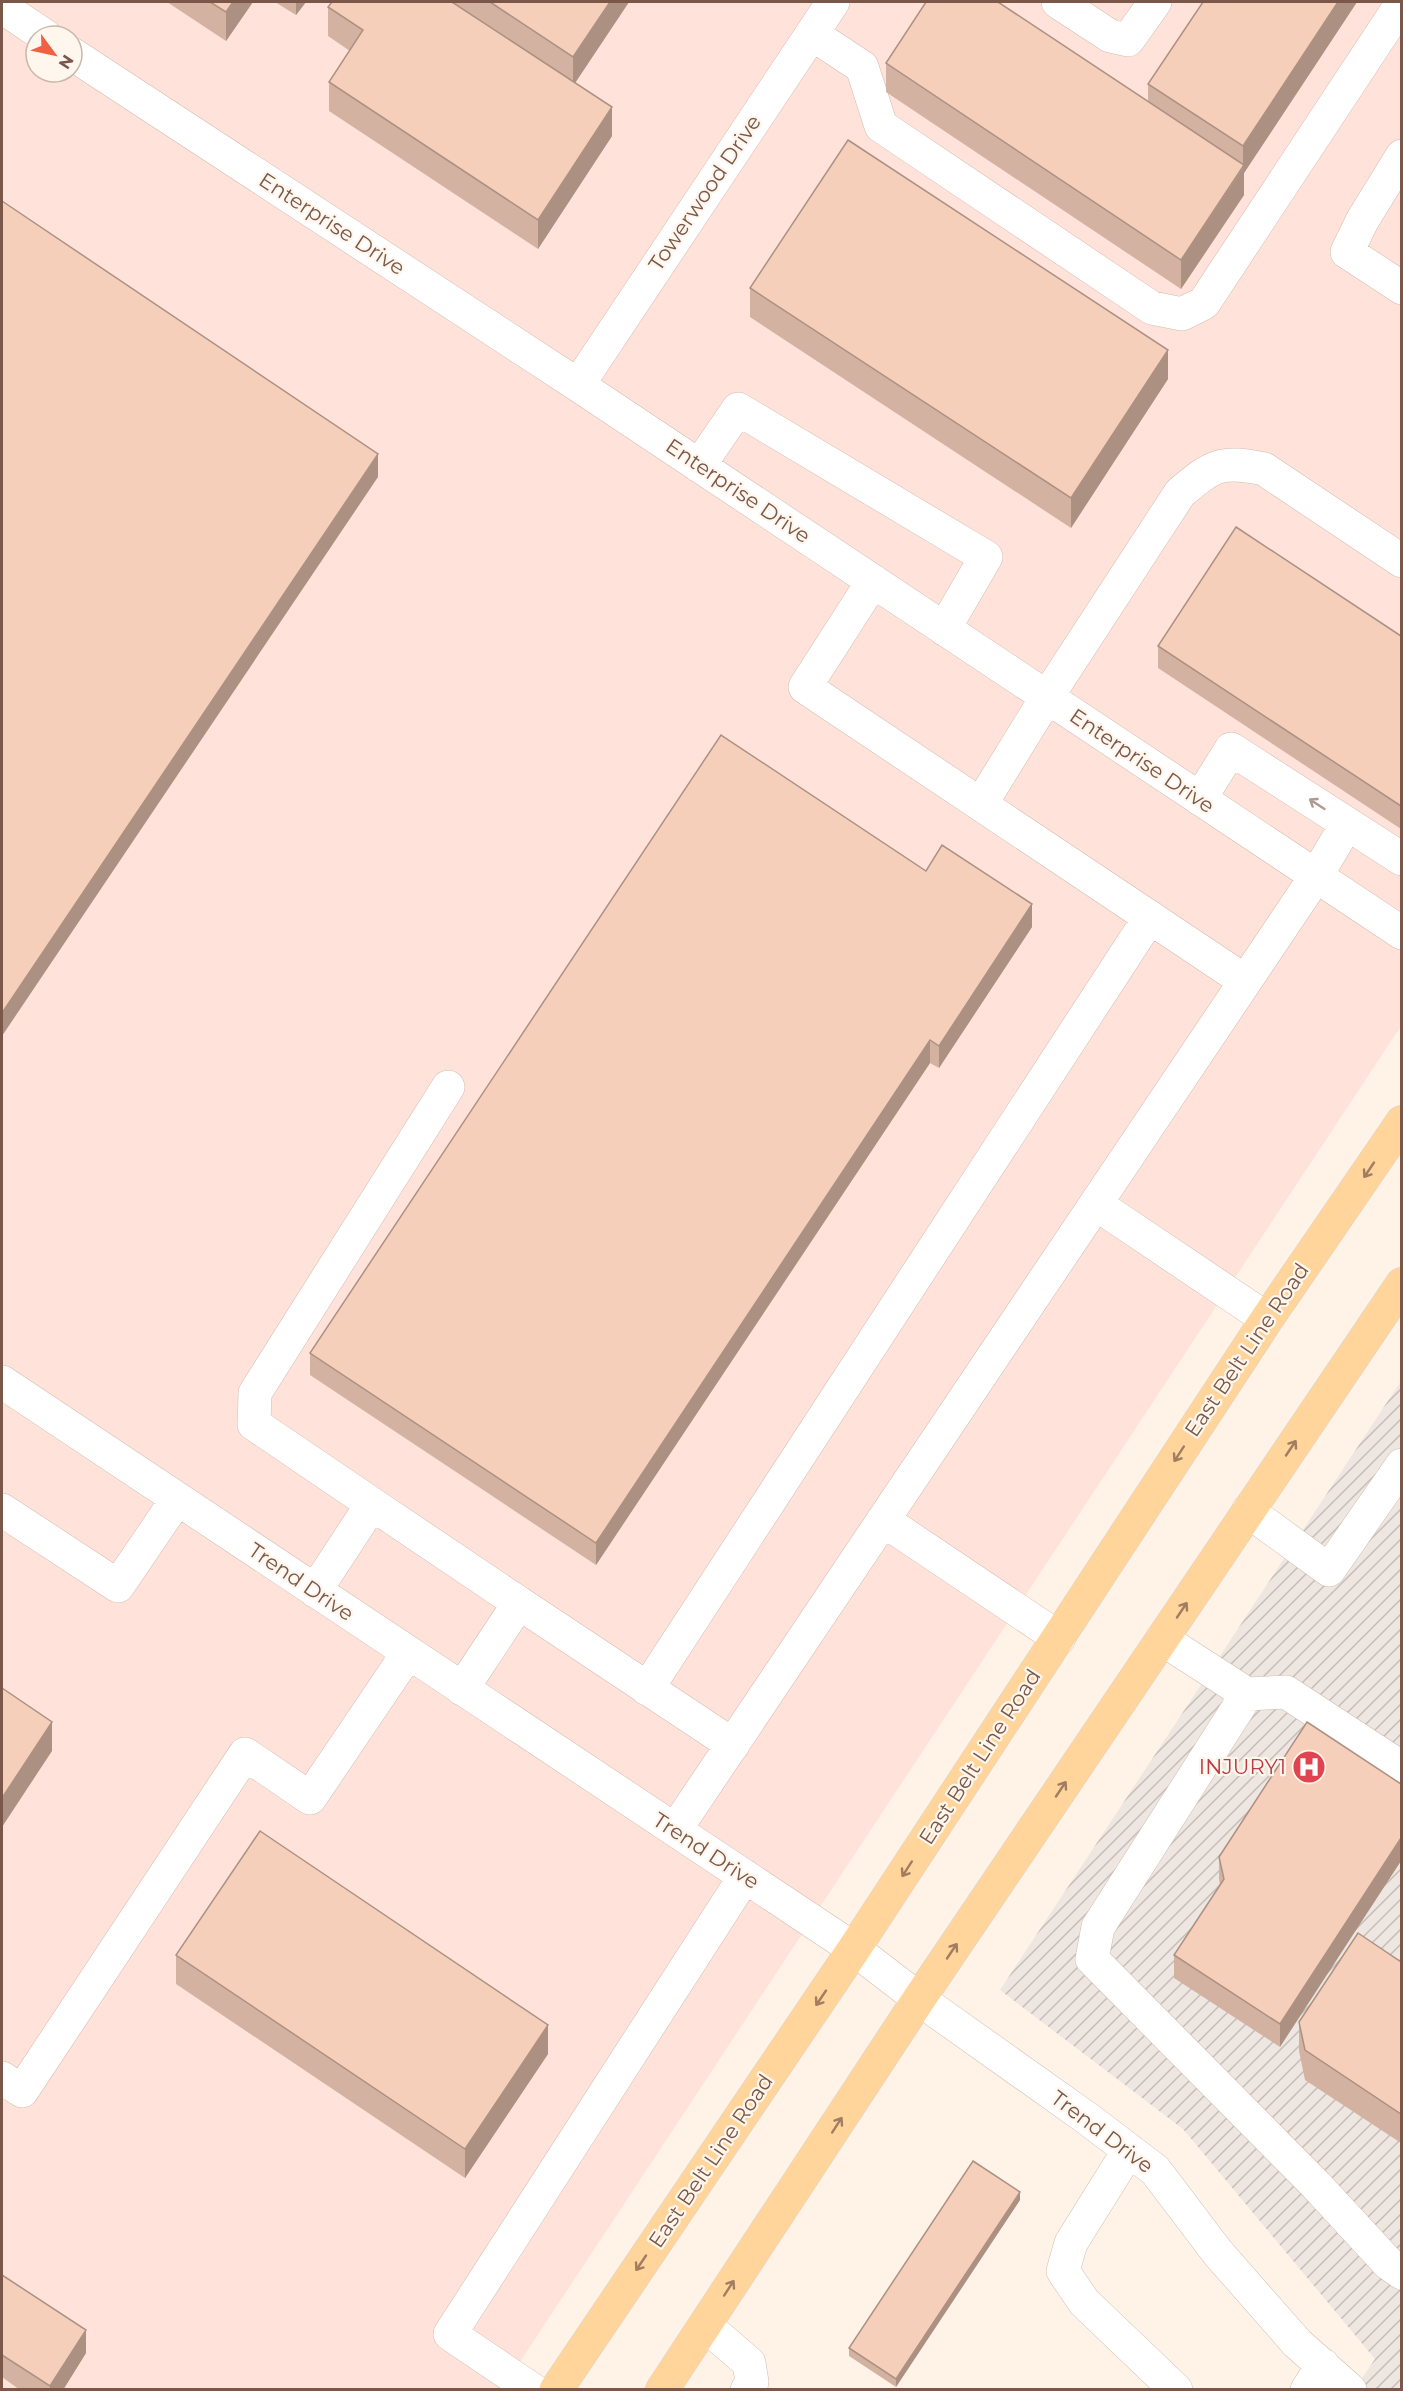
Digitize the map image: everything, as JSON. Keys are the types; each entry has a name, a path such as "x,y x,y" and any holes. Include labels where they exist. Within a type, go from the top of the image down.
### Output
{"main road":[{"name":"East Belt Line Road","path":"556,2390 854,1949 1267,1319 1401,1122"},
{"path":"662,2390 919,2000 1401,1284"}],"street":[{"name":"Towerwood Drive","path":"578,385 833,2"},
{"path":"1058,2 1110,36 1128,40 1155,2"},
{"path":"812,34 862,68 880,126 1152,308 1182,314 1204,303 1401,3"},
{"path":"2,8 27,24"},
{"name":"Enterprise Drive","path":"84,62 578,385 1401,933"},
{"path":"1401,156 1362,221 1347,252 1401,288"},
{"path":"699,466 738,409 986,557 944,629"},
{"path":"981,804 1047,697 1180,493 1208,469 1238,463 1264,469 1401,561"},
{"path":"873,581 805,687 1245,981"},
{"path":"1200,799 1232,749 1401,859"},
{"path":"675,1830 1316,876 1347,824"},
{"path":"647,1689 1150,917"},
{"path":"448,1087 255,1393 254,1424 733,1745"},
{"path":"1096,1204 1267,1319"},
{"name":"Trend Drive","path":"2,1382 854,1949 919,2000 1129,2150 1155,2170 1218,2253 1297,2343 1315,2377 1350,2390"},
{"path":"1248,1511 1329,1570 1401,1465"},
{"path":"2,1510 118,1586 177,1499"},
{"path":"315,1591 372,1504"},
{"path":"883,1520 1059,1638"},
{"path":"462,1689 519,1603"},
{"path":"1162,1639 1247,1694 1286,1692 1401,1768"},
{"path":"2,2078 22,2091 245,1754 310,1798 408,1653"},
{"path":"1247,1694 1098,1927 1092,1959 1401,2274"},
{"path":"533,2390 450,2334 744,1876"},
{"path":"1129,2150 1071,2243 1063,2271 1084,2302 1176,2390"},
{"path":"705,2325 748,2376"}],"shaded area":[{"path":"2,2 1401,2 1401,1026 502,2389 2,2390"},
{"path":"1401,1381 1401,2389 1355,2389 1375,2359 1183,2129 1000,1990"}],"building":[{"path":"210,2 233,2 226,12"},
{"path":"332,2 452,2 612,107 538,220 329,82 363,30 328,7"},
{"path":"490,2 610,2 573,57"},
{"path":"926,2 998,2 1244,165 1181,260 886,63"},
{"path":"1203,2 1338,2 1243,146 1148,84"},
{"path":"848,140 1168,350 1071,498 750,288"},
{"path":"2,201 378,454 2,1013"},
{"path":"1236,527 1401,636 1401,806 1158,646"},
{"path":"721,735 926,871 942,845 1032,904 939,1046 930,1040 596,1543 310,1353"},
{"path":"2,1688 52,1722 2,1798"},
{"path":"1307,1722 1401,1784 1401,1838 1280,2024 1174,1955 1224,1879 1219,1857"},
{"path":"260,1831 548,2025 465,2149 176,1955"},
{"path":"1358,1933 1401,1962 1401,2114 1305,2050 1299,2022"},
{"path":"973,2161 1020,2192 896,2379 849,2348"},
{"path":"2,2275 86,2330 50,2386 2,2355"}],"place":[{"name":"INJURY1","path":"1309,1767"}]}
